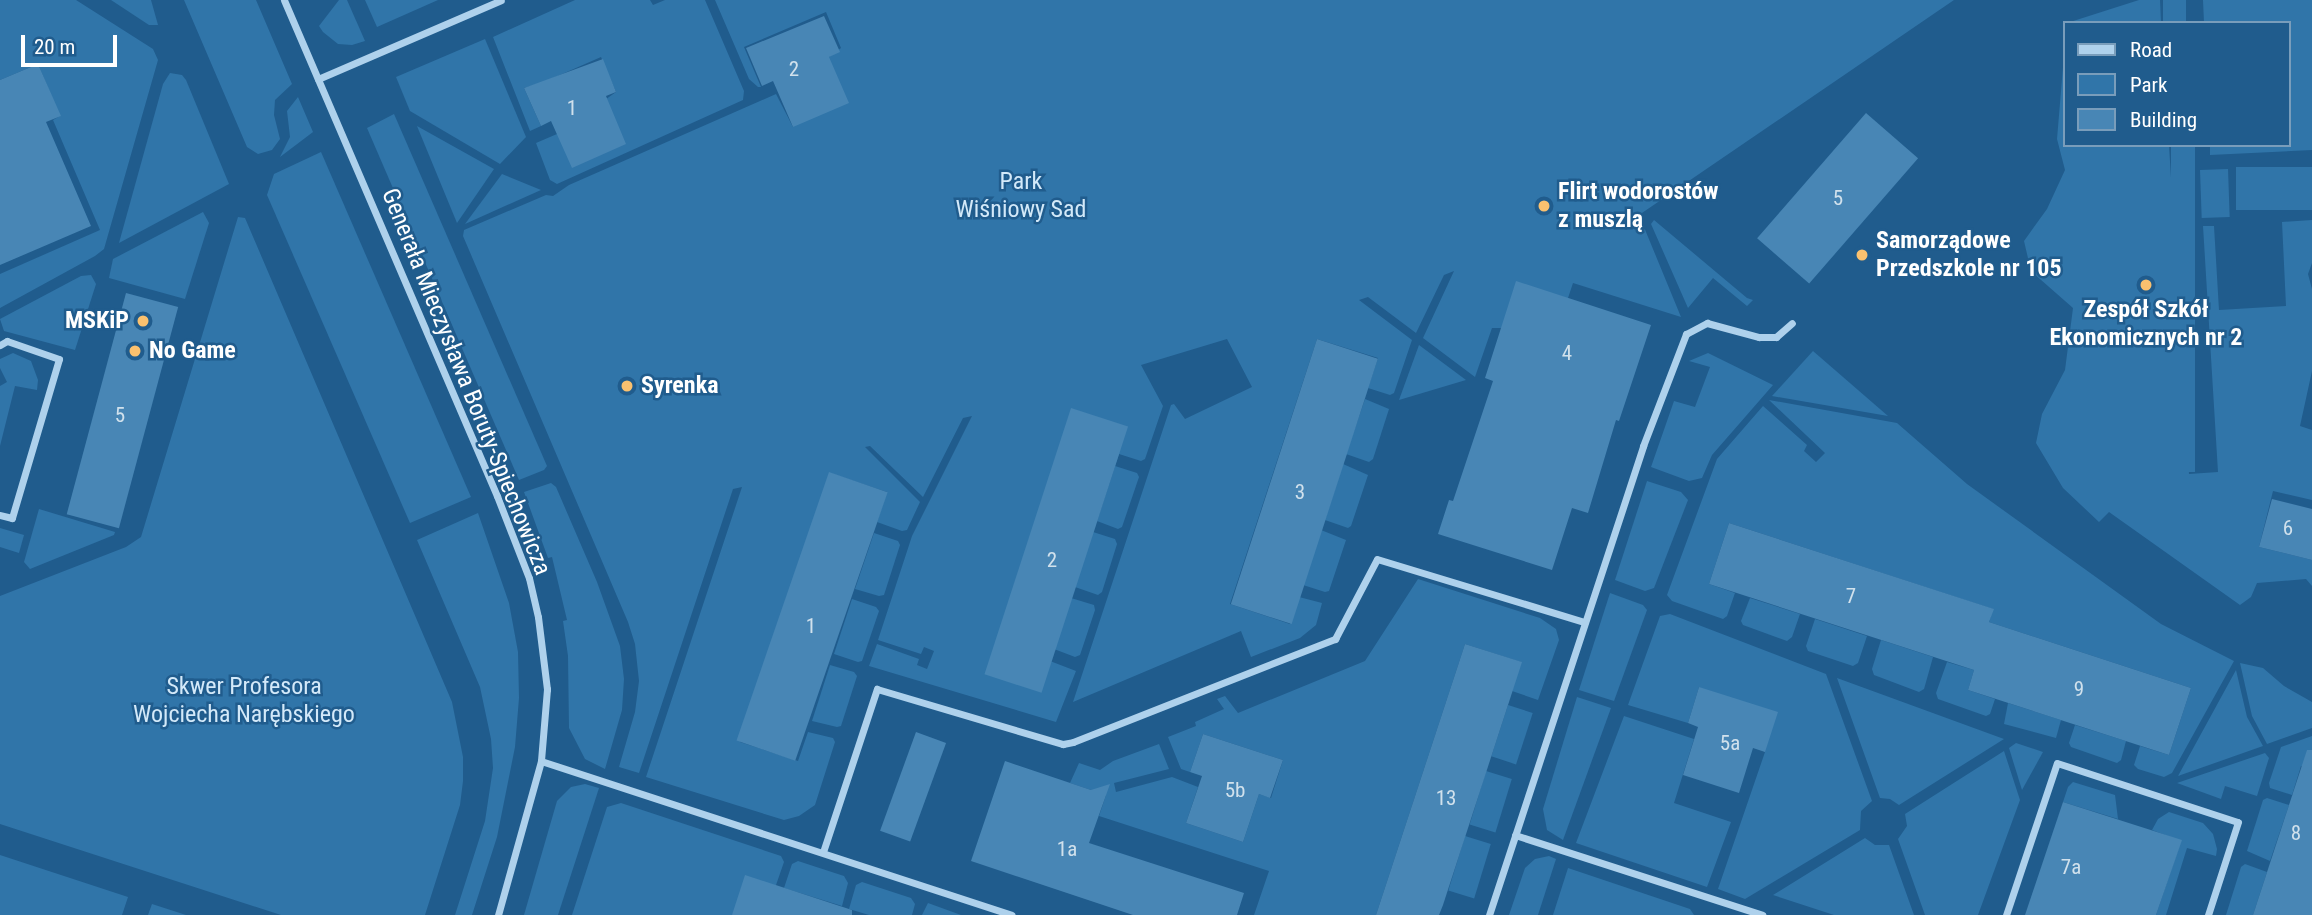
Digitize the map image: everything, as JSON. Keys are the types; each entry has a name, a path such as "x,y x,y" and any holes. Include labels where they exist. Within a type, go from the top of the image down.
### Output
{"street":[{"name":"Generała Mieczysława Boruty-Spiechowicza","path":"284,0 485,465 529,578 545,666 545,724 541,761 498,915"},
{"path":"318,79 501,0"},
{"path":"1489,915 1643,446 1686,334 1707,323 1759,337 1776,337 1793,323"},
{"path":"0,345 7,341 59,359 12,518 0,515"},
{"path":"823,852 877,689 1063,744 1073,742 1335,639 1377,558 1584,622"},
{"path":"541,761 1008,914"},
{"path":"2006,915 2057,763 2238,822 2208,915"},
{"path":"1515,835 1762,915"}],"green space":[{"path":"0,0 76,0 153,49 158,60 104,249 0,308 0,274 100,230 53,120 60,116 38,64 0,80"},
{"path":"111,0 151,0 158,25 149,25"},
{"path":"184,0 256,0 292,84 275,100 274,115 280,139 272,150 258,154 247,147"},
{"path":"339,0 347,0 365,41 352,45 338,44 319,26"},
{"path":"365,0 438,0 377,27"},
{"path":"575,0 650,0 653,5 665,0 705,0 744,91 743,100 557,184 550,180 536,143 557,134 616,92 601,57 524,88 541,126 530,131 493,37"},
{"name":"Park Wiśniowy Sad","path":"715,0 1954,0 1639,215 1681,317 1573,283 1568,298 1501,328 1492,328 1475,377 1423,338 1454,271 1444,275 1416,333 1368,297 1359,300 1412,340 1394,393 1390,395 1368,388 1378,358 1317,339 1230,604 1290,624 1299,597 1322,603 1316,625 1300,638 1251,657 1241,631 1073,702 1171,405 1174,404 1185,419 1252,387 1227,339 1141,365 1163,406 1145,459 1141,461 1119,454 1050,661 1076,671 1056,722 869,666 877,644 919,659 917,665 927,669 934,651 924,647 921,654 878,640 912,536 972,416 963,418 923,497 870,446 865,447 920,502 907,530 902,531 877,522 887,492 830,473 740,742 798,761 808,732 833,738 835,742 815,805 799,816 784,820 646,777 742,487 733,489 639,773 619,767 635,712 639,681 635,644 463,236 464,230 546,195 553,196 569,185 776,94 793,127 829,57 841,48 826,12 744,47 761,87 749,79"},
{"path":"2139,0 2160,0 2161,21 2073,21"},
{"path":"2163,0 2186,0 2186,21 2163,21"},
{"path":"2203,0 2312,0 2312,150 2210,155 2210,147 2291,147 2291,21 2204,21"},
{"path":"485,39 526,137 500,164 410,111 396,77"},
{"path":"2064,55 2064,147 2169,147 2189,474 2218,472 2203,226 2214,226 2219,310 2286,306 2282,222 2312,220 2312,263 2308,274 2312,289 2312,371 2300,426 2312,430 2312,500 2273,491 2259,547 2312,560 2312,586 2306,579 2257,583 2251,597 2240,605 2109,512 2099,522 2063,488 2036,443 2042,414 2065,370 2073,308 2031,271 2024,241 2047,209 2065,170 2057,139"},
{"path":"170,73 182,75 186,80 229,184 119,243 163,84"},
{"path":"298,97 313,132 280,157 290,137 287,111"},
{"path":"394,114 547,466 544,470 519,480 367,128"},
{"path":"417,126 494,169 457,223"},
{"path":"2171,147 2195,147 2195,472 2171,472"},
{"path":"321,152 471,497 410,523 267,195 274,174"},
{"path":"2236,167 2312,167 2312,210 2236,210"},
{"path":"2228,169 2230,217 2202,218 2200,170"},
{"path":"502,174 541,190 465,224"},
{"path":"203,212 209,223 185,299 109,278 113,259"},
{"name":"Skwer Profesora Wojciecha Narębskiego","path":"238,217 245,218 452,702 463,757 460,805 425,915 281,915 0,824 0,596 126,547 141,537"},
{"path":"1654,220 1747,298 1753,300 1747,306 1713,278 1688,308 1651,224"},
{"path":"91,275 96,284 75,350 4,331 0,319 81,276"},
{"path":"1419,345 1466,380 1399,400"},
{"path":"1813,351 1888,416 1772,396"},
{"path":"13,353 31,361 38,380 37,390 15,386 0,446 0,386 7,382 0,368 0,359"},
{"path":"1708,353 1773,385 1712,455 1702,478 1689,481 1651,467 1674,401 1695,407 1710,367 1689,361"},
{"path":"1365,399 1389,409 1373,459 1369,462 1346,454"},
{"path":"1769,400 1897,423 1967,484 2161,624 2234,661 2172,773 2164,777 2138,769 2134,765 2140,746 2169,755 2191,688 1989,622 1993,609 1729,523 1709,584 1735,593 1727,616 1723,619 1672,601 1667,595 1717,459 1763,406 1807,445 1804,451 1816,462 1825,453"},
{"path":"1343,464 1368,475 1351,526 1348,528 1325,520"},
{"path":"1115,466 1137,473 1139,477 1122,527 1118,529 1097,521"},
{"path":"1647,481 1681,492 1688,500 1654,588 1645,591 1615,580"},
{"path":"551,483 556,487 597,582 620,646 624,679 622,710 605,769 585,759 569,728 568,656 563,621 567,620 552,557 548,558 524,492"},
{"path":"39,509 115,532 114,535 30,569 24,562"},
{"path":"478,513 509,603 518,652 519,698 515,747 497,837 472,915 455,915 485,821 493,768 491,739 480,687 417,540"},
{"path":"0,528 24,535 19,553 0,547"},
{"path":"1321,530 1346,540 1329,591 1325,592 1303,585"},
{"path":"1093,532 1115,539 1117,544 1102,592 1098,595 1075,587"},
{"path":"874,533 898,541 900,545 884,595 879,596 855,589"},
{"path":"1418,579 1540,618 1556,629 1559,640 1538,700 1512,691 1521,662 1465,644 1376,915 1254,915 1269,871 1099,816 1106,795 1070,783 1079,763 1100,770 1113,761 1159,744 1169,769 1114,783 1116,792 1172,777 1198,787 1186,823 1243,842 1259,794 1271,798 1283,760 1203,734 1190,772 1181,769 1168,737 1196,726 1195,722 1224,709 1217,699 1225,696 1238,713 1365,661"},
{"path":"1610,593 1643,605 1647,610 1614,701 1579,690"},
{"path":"1071,598 1094,605 1095,610 1080,655 1075,657 1054,649"},
{"path":"1750,598 1800,614 1792,637 1787,641 1743,625 1741,621"},
{"path":"852,599 876,607 879,611 862,661 858,662 834,654"},
{"path":"1670,614 1826,674 1872,801 1861,811 1860,830 1745,899 1718,889 1765,752 1699,687 1688,723 1628,705 1660,616"},
{"path":"1815,619 1867,636 1858,663 1853,666 1808,651 1806,646"},
{"path":"1881,640 1933,657 1924,689 1919,692 1874,675 1872,669"},
{"path":"1947,662 1974,670 1968,690 1995,699 1990,714 1986,716 1938,699 1936,693"},
{"path":"2240,663 2263,668 2284,686 2312,702 2312,728 2267,744 2252,716"},
{"path":"830,665 854,672 857,676 841,726 837,727 812,721"},
{"path":"2236,670 2247,717 2263,746 2178,776"},
{"path":"1837,678 2004,739 1899,805 1890,799 1880,798"},
{"path":"1577,697 1611,708 1563,840 1547,830 1543,809"},
{"path":"2008,703 2061,720 2056,738 2004,724"},
{"path":"1508,705 1533,713 1516,764 1491,756"},
{"path":"1624,716 1694,739 1674,803 1731,822 1707,887 1576,843"},
{"path":"2075,725 2126,741 2121,760 2117,763 2071,747 2069,743"},
{"path":"2312,736 2312,769 2301,766 2292,795 2270,788 2269,783 2281,747"},
{"path":"2016,743 2043,752 2022,790 2009,748"},
{"path":"2004,751 2020,800 1978,915 1925,915 1898,839 1907,826 1905,814"},
{"path":"2265,753 2269,758 2257,796 2225,786 2221,799 2177,783"},
{"path":"1486,771 1512,779 1495,832 1470,825"},
{"path":"2073,782 2115,795 2118,819 2063,802 2068,787"},
{"path":"585,784 599,788 558,915 524,915 557,801 571,787"},
{"path":"2267,798 2289,805 2270,861 2247,851 2263,800"},
{"path":"621,803 781,856 784,862 776,885 732,915 572,915 607,807"},
{"path":"2169,812 2203,823 2213,834 2217,849 2216,856 2187,848 2166,915 2156,915 2181,841 2152,830 2158,819"},
{"path":"1465,836 1491,844 1474,898 1448,891"},
{"path":"1865,838 1875,845 1889,845 1914,915 1834,915 1773,895"},
{"path":"0,855 128,897 122,915 0,915"},
{"path":"1549,856 1556,859 1538,915 1509,915 1525,868 1535,859"},
{"path":"798,861 844,876 848,883 842,906 784,888 792,864"},
{"path":"2245,864 2267,872 2253,915 2226,915 2241,867"},
{"path":"1568,868 1690,909 1694,915 1553,915"},
{"path":"862,882 911,898 915,904 912,915 869,915 849,909 856,885"},
{"path":"928,903 961,915 922,915"},
{"path":"152,904 186,915 148,915"}],"building":[{"path":"824,16 840,52 829,57 849,103 793,127 773,81 762,86 746,48"},
{"path":"603,59 616,92 606,96 626,144 572,168 551,121 541,126 524,88"},
{"path":"38,64 61,116 46,122 91,226 0,265 0,80"},
{"path":"1866,113 1918,158 1809,284 1757,238"},
{"path":"1516,281 1651,325 1619,421 1616,420 1588,513 1572,508 1552,570 1438,534 1449,500 1453,501 1493,381 1485,378"},
{"path":"126,293 178,307 119,528 67,514"},
{"path":"1317,339 1378,359 1292,624 1231,604"},
{"path":"1071,408 1128,427 1042,693 984,674"},
{"path":"829,472 888,492 795,761 737,741"},
{"path":"2272,499 2312,509 2312,560 2259,547"},
{"path":"1729,523 1994,609 1989,622 2191,688 2169,755 1968,690 1974,670 1709,584"},
{"path":"1465,644 1522,662 1443,905 1439,915 1376,915"},
{"path":"1699,687 1778,712 1765,752 1753,748 1739,793 1683,775 1698,727 1688,723"},
{"path":"916,732 946,743 910,842 880,831"},
{"path":"1203,734 1283,760 1270,798 1259,794 1243,842 1186,823 1202,776 1190,772"},
{"path":"2307,750 2312,750 2312,915 2253,915"},
{"path":"1005,761 1091,790 1110,784 1089,843 1244,893 1237,915 1133,915 971,861"},
{"path":"2063,802 2182,840 2156,915 2025,915"},
{"path":"745,875 852,910 852,915 732,915"}],"place":[{"name":"Flirt wodorostów z muszlą","path":"1544,206"},
{"name":"Samorządowe Przedszkole nr 105","path":"1862,255"},
{"name":"Zespół Szkół Ekonomicznych nr 2","path":"2146,285"},
{"name":"MSKiP","path":"143,321"},
{"name":"No Game","path":"135,351"},
{"name":"Syrenka","path":"627,386"}]}
